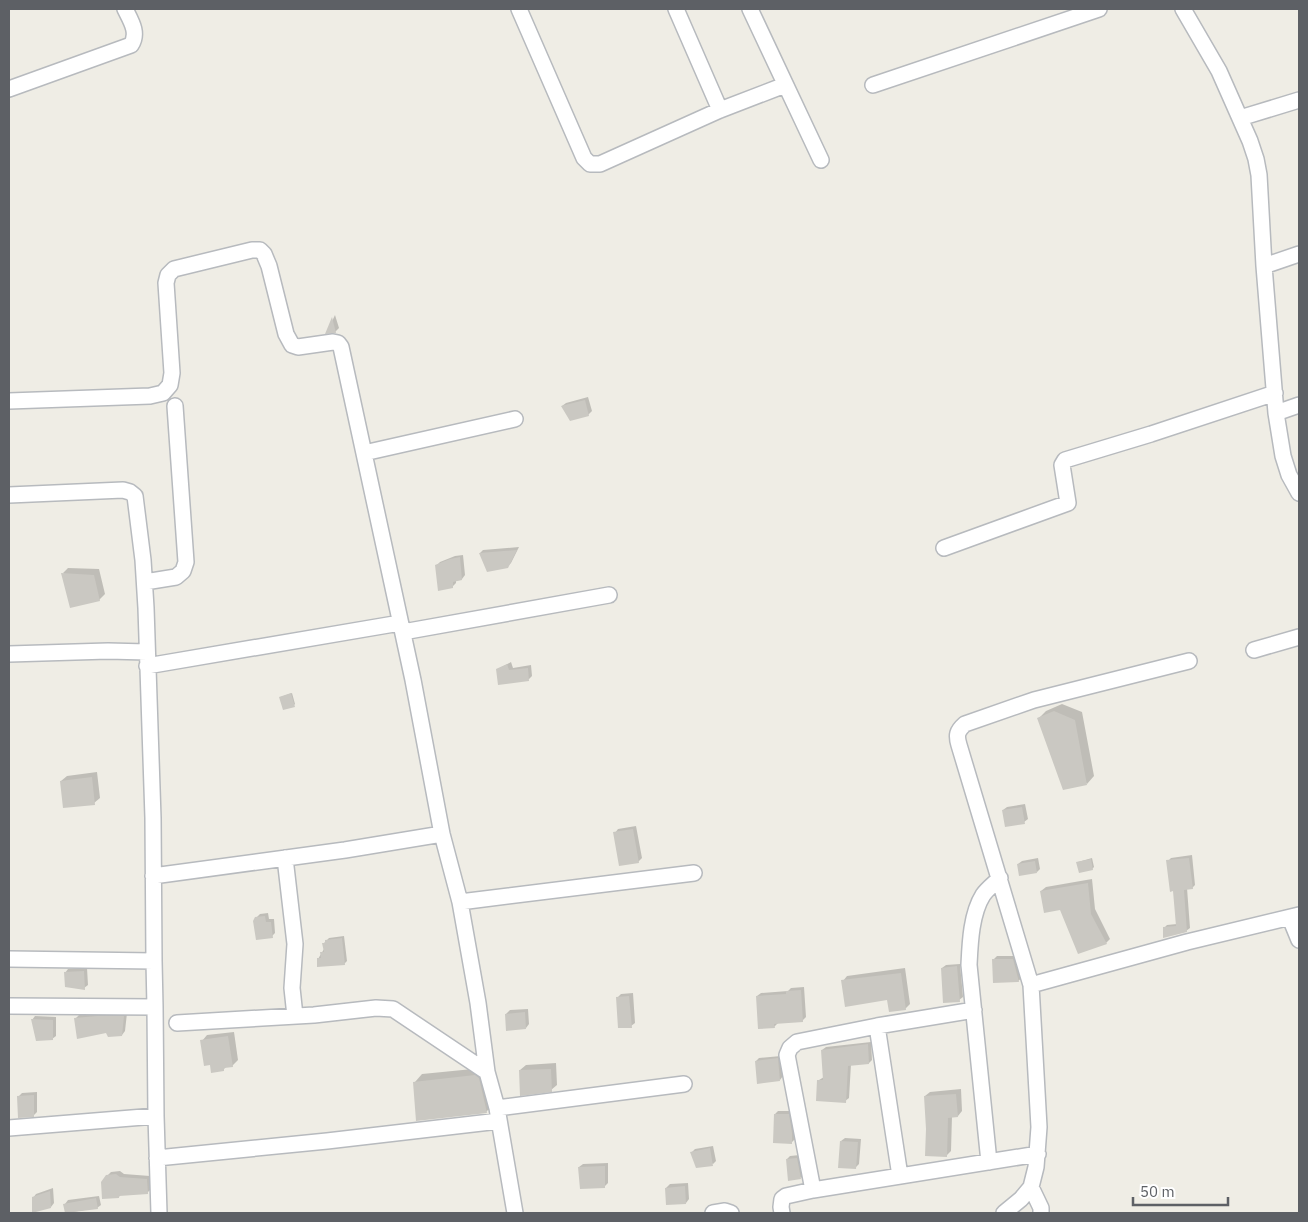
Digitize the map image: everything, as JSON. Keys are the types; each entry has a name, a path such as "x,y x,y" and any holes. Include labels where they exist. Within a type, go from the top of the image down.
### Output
{"street":[{"path":"9,89 132,45 135,40 135,30 125,9"},
{"path":"519,9 584,158 590,164 600,164 720,110 785,85"},
{"path":"676,9 720,110"},
{"path":"750,9 820,160"},
{"path":"872,85 1099,9"},
{"path":"1183,9 1219,71 1250,140 1259,175 1276,413 1283,456 1289,475 1299,493"},
{"path":"1240,118 1299,100"},
{"path":"9,401 126,398 163,393 170,385 172,373 166,283 168,275 174,269 252,250 260,250 264,254 269,266 286,334 292,345 307,347 333,342 338,343 341,347 402,627 442,834 460,902 488,1072 498,1115 515,1213"},
{"path":"1264,266 1299,254"},
{"path":"944,548 1068,503 1062,465 1065,460 1151,434 1275,392"},
{"path":"1276,413 1299,405"},
{"path":"144,582 176,576 183,571 186,562 175,406"},
{"path":"364,453 515,419"},
{"path":"9,495 123,490 135,496 144,582 151,742 159,1213"},
{"path":"9,654 108,651 147,659 402,627 610,595"},
{"path":"1254,650 1299,638"},
{"path":"1004,1213 1021,1199 1031,1187 1038,1154 1039,1127 1031,985 959,745 958,730 966,724 1034,700 1189,661"},
{"path":"154,876 442,834"},
{"path":"285,858 295,944 292,988 295,1016"},
{"path":"460,902 694,873"},
{"path":"988,1162 969,965 970,937 983,895 1000,878"},
{"path":"1031,985 1187,942 1294,917 1299,940"},
{"path":"9,959 154,962"},
{"path":"9,1006 155,1007"},
{"path":"177,1023 295,1016 376,1008 393,1009 488,1072"},
{"path":"813,1190 787,1055 790,1048 797,1042 877,1026 974,1010"},
{"path":"877,1026 900,1176"},
{"path":"157,1158 327,1141 684,1084"},
{"path":"9,1128 156,1116"},
{"path":"782,1213 782,1199 786,1196 1038,1154"},
{"path":"1031,1187 1041,1208 1041,1213"},
{"path":"713,1213 726,1211 731,1213"}],"building":[{"path":"332,317 336,333 325,334"},
{"path":"585,400 589,416 570,421 561,406"},
{"path":"517,550 508,568 487,572 479,553"},
{"path":"460,557 462,580 453,582 453,588 438,591 435,565"},
{"path":"61,573 94,575 100,601 70,608"},
{"path":"507,664 509,670 528,668 529,681 498,685 496,669"},
{"path":"291,693 295,707 283,710 279,697"},
{"path":"1054,711 1075,720 1087,785 1063,790 1037,718"},
{"path":"92,777 95,805 63,808 60,781"},
{"path":"1022,807 1025,824 1005,827 1002,810"},
{"path":"633,829 639,863 619,866 613,832"},
{"path":"1189,858 1193,889 1184,890 1187,932 1163,938 1163,927 1176,926 1173,891 1170,892 1166,860"},
{"path":"1091,859 1093,870 1079,873 1076,862"},
{"path":"1035,861 1037,873 1019,876 1017,864"},
{"path":"1088,883 1091,914 1107,944 1078,954 1060,910 1044,913 1040,891"},
{"path":"265,916 266,922 271,922 273,938 256,940 253,921 255,917"},
{"path":"342,938 345,965 317,967 317,958 321,958 320,952 324,952 322,943 325,943 325,940"},
{"path":"992,959 1013,959 1019,982 993,983"},
{"path":"957,966 960,1002 943,1003 941,968"},
{"path":"84,971 85,990 65,987 64,972"},
{"path":"901,973 906,1010 889,1012 887,1000 845,1007 841,980"},
{"path":"801,990 803,1022 774,1024 775,1028 758,1029 756,996 786,994 786,991"},
{"path":"629,996 632,1028 618,1028 616,997"},
{"path":"525,1012 526,1029 506,1031 505,1014"},
{"path":"124,1016 122,1036 108,1037 106,1033 77,1039 74,1018"},
{"path":"31,1019 53,1020 53,1040 36,1041"},
{"path":"228,1036 233,1067 211,1073 210,1065 204,1066 200,1040"},
{"path":"868,1044 869,1064 848,1066 846,1103 816,1101 817,1080 823,1080 821,1050"},
{"path":"778,1058 780,1081 757,1084 755,1061"},
{"path":"551,1069 552,1092 520,1096 519,1070"},
{"path":"475,1075 479,1078 487,1113 416,1121 413,1082"},
{"path":"956,1094 958,1117 948,1118 947,1157 925,1156 924,1096"},
{"path":"34,1095 34,1117 18,1118 17,1096"},
{"path":"774,1114 789,1114 792,1144 773,1143"},
{"path":"840,1141 858,1142 856,1169 838,1168"},
{"path":"710,1148 713,1166 696,1168 690,1152"},
{"path":"797,1158 801,1179 788,1181 786,1159"},
{"path":"605,1166 605,1188 580,1189 578,1167"},
{"path":"116,1174 120,1177 147,1179 148,1194 102,1199 101,1182 106,1175"},
{"path":"685,1186 686,1204 666,1205 665,1188"},
{"path":"50,1191 51,1208 32,1213 32,1197"},
{"path":"96,1198 98,1209 65,1213 63,1204"}]}
